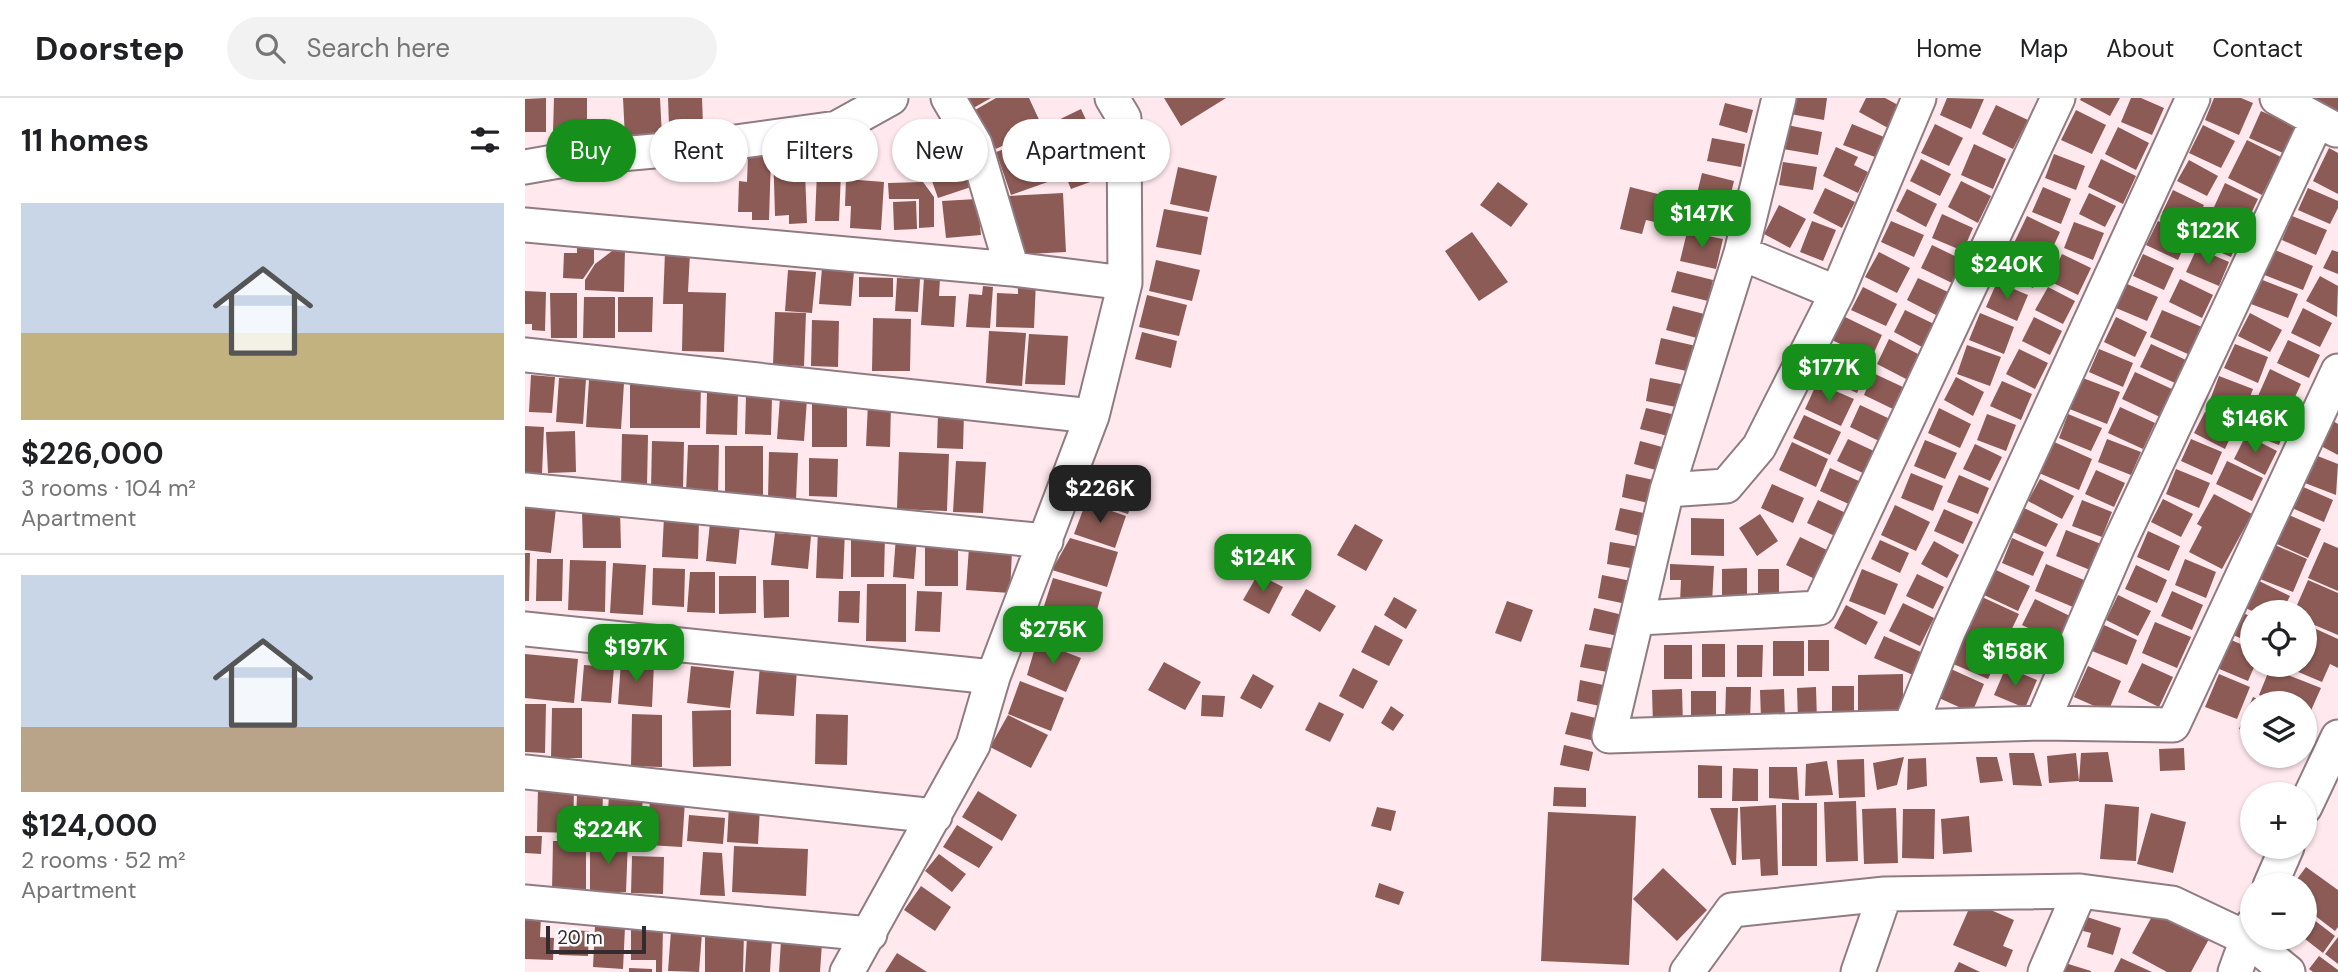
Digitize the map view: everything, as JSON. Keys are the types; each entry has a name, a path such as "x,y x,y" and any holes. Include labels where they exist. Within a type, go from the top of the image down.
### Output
{"street":[{"path":"525,167 576,158 699,147 837,128 891,98"},
{"path":"948,98 975,144 1012,270"},
{"path":"847,972 973,745 993,677 1092,416 1125,283 1124,118 1112,98"},
{"path":"1779,98 1741,253 1667,490 1639,618 1609,736 2042,723 2173,725 2338,371"},
{"path":"1667,490 1726,486 1759,447 1837,293 1919,98"},
{"path":"1910,727 1948,632 2193,98"},
{"path":"2042,723 2117,546 2328,126 2277,98"},
{"path":"1639,618 1819,608 2046,102"},
{"path":"525,225 1125,283"},
{"path":"1741,253 1837,293"},
{"path":"525,355 1092,416"},
{"path":"525,490 1046,541"},
{"path":"525,629 993,677"},
{"path":"2317,794 2329,780 2338,737"},
{"path":"525,772 935,816"},
{"path":"2045,972 2080,891"},
{"path":"1687,972 1732,910 1885,894 2080,891 2172,903 2240,928"},
{"path":"1858,972 1885,894"},
{"path":"525,902 870,934"},
{"path":"2235,972 2243,950"},
{"path":"2267,950 2288,972"}],"building":[{"path":"546,98 546,132 525,132 525,99"},
{"path":"554,98 587,98 587,119 553,119"},
{"path":"623,98 660,98 661,119 650,119 650,137 636,137 636,119 624,119"},
{"path":"668,98 702,98 703,119 669,119"},
{"path":"961,98 991,98 968,111"},
{"path":"996,98 1029,98 1039,119 1002,119 1002,146 996,149 988,134 988,119 980,119 975,110"},
{"path":"1164,98 1226,98 1181,126"},
{"path":"1793,98 1827,98 1824,120 1790,114"},
{"path":"1866,98 1885,98 1900,106 1888,128 1859,112"},
{"path":"1947,98 1984,99 1971,129 1940,115"},
{"path":"2120,98 2110,116 2080,100"},
{"path":"2131,98 2141,98 2164,108 2152,135 2121,122"},
{"path":"2214,98 2241,98 2253,103 2239,135 2205,120"},
{"path":"2311,98 2338,98 2338,113"},
{"path":"1725,103 1753,110 1747,133 1719,125"},
{"path":"1996,105 2028,120 2013,149 1982,134"},
{"path":"1081,109 1086,119 1060,119"},
{"path":"2076,110 2106,125 2092,154 2061,140"},
{"path":"2261,111 2295,126 2283,153 2249,138"},
{"path":"1852,124 1884,137 1875,157 1843,145"},
{"path":"1935,124 1963,138 1949,166 1921,153"},
{"path":"1787,125 1822,132 1818,155 1783,149"},
{"path":"2203,125 2235,141 2221,168 2189,153"},
{"path":"2118,127 2149,143 2136,170 2105,154"},
{"path":"1712,138 1745,144 1741,167 1707,161"},
{"path":"2247,140 2281,157 2262,195 2228,178"},
{"path":"1974,144 2006,159 1993,189 1961,175"},
{"path":"1836,147 1858,157 1854,165 1868,172 1858,193 1823,176"},
{"path":"2329,148 2338,153 2338,194 2313,181"},
{"path":"1002,150 1002,169 996,152"},
{"path":"2054,154 2085,166 2076,190 2045,178"},
{"path":"748,155 762,156 762,182 770,182 769,220 752,220 752,212 738,212 739,182 748,182"},
{"path":"1921,159 1951,174 1940,196 1910,181"},
{"path":"2101,159 2136,176 2123,204 2088,187"},
{"path":"2189,160 2218,176 2207,196 2177,181"},
{"path":"1783,162 1817,167 1813,190 1779,185"},
{"path":"1178,167 1217,176 1209,212 1170,204"},
{"path":"1702,173 1734,181 1728,206 1696,198"},
{"path":"1961,181 1991,196 1978,223 1948,207"},
{"path":"774,182 805,182 807,223 789,224 789,215 775,216"},
{"path":"817,182 841,182 839,221 815,221"},
{"path":"846,182 884,182 881,230 850,228 851,206 845,206"},
{"path":"923,182 934,197 934,227 919,228 919,199 889,199 888,183"},
{"path":"932,182 973,182 974,186 938,198"},
{"path":"1006,182 1048,182 1011,195"},
{"path":"1068,182 1090,182 1071,189"},
{"path":"1498,182 1528,204 1511,227 1480,205"},
{"path":"2225,183 2258,199 2247,222 2214,207"},
{"path":"1630,187 1686,201 1680,228 1646,220 1642,234 1620,229"},
{"path":"2043,187 2071,199 2061,224 2032,212"},
{"path":"1825,188 1855,202 1842,228 1813,213"},
{"path":"2308,188 2338,201 2338,208 2330,224 2298,210"},
{"path":"1907,189 1937,204 1926,227 1896,211"},
{"path":"2173,190 2204,205 2193,228 2162,213"},
{"path":"1063,193 1066,252 1027,254 1010,242 1008,196"},
{"path":"2089,193 2116,206 2105,227 2079,214"},
{"path":"977,199 981,235 946,238 942,201"},
{"path":"916,201 917,229 894,230 893,202"},
{"path":"1695,205 1726,213 1721,233 1691,224"},
{"path":"1779,205 1806,219 1790,248 1764,234"},
{"path":"1164,209 1208,217 1201,255 1156,247"},
{"path":"2208,212 2244,228 2231,257 2194,241"},
{"path":"1942,214 1973,228 1963,251 1932,238"},
{"path":"2027,216 2060,232 2048,258 2014,243"},
{"path":"2292,216 2327,230 2316,255 2282,240"},
{"path":"1812,221 1836,230 1823,261 1800,252"},
{"path":"1891,221 1924,235 1914,257 1881,242"},
{"path":"2158,221 2189,235 2178,260 2146,245"},
{"path":"2074,222 2104,233 2093,260 2064,248"},
{"path":"1472,232 1508,282 1479,301 1445,251"},
{"path":"1687,232 1723,239 1716,269 1680,261"},
{"path":"1932,245 1963,260 1952,283 1921,268"},
{"path":"577,248 594,248 594,263 583,279 563,278 564,253 577,253"},
{"path":"616,248 625,248 624,292 585,290 585,280 595,264"},
{"path":"2197,248 2229,262 2219,286 2186,272"},
{"path":"2014,249 2044,265 2033,288 2002,273"},
{"path":"2273,249 2313,266 2303,290 2262,274"},
{"path":"2332,250 2338,252 2338,274 2323,268"},
{"path":"665,252 690,253 688,292 726,293 724,352 682,351 683,304 663,304"},
{"path":"1879,252 1910,268 1897,293 1865,277"},
{"path":"2062,254 2091,268 2078,295 2049,281"},
{"path":"2143,254 2174,268 2164,290 2133,276"},
{"path":"1156,260 1200,270 1192,301 1149,291"},
{"path":"822,268 854,271 851,306 819,304"},
{"path":"788,270 816,272 812,313 785,311"},
{"path":"1677,271 1713,280 1708,301 1671,292"},
{"path":"2320,276 2338,286 2337,317 2306,301"},
{"path":"859,277 893,278 893,297 859,297"},
{"path":"897,278 920,279 918,312 895,311"},
{"path":"924,278 940,279 939,296 956,296 954,327 921,325"},
{"path":"1918,278 1948,292 1936,315 1907,300"},
{"path":"1018,279 1036,280 1034,328 996,327 997,293 1018,294"},
{"path":"2180,279 2213,295 2202,318 2169,302"},
{"path":"2260,279 2298,294 2288,318 2251,304"},
{"path":"1997,282 2028,295 2017,321 1986,307"},
{"path":"2127,284 2158,297 2147,321 2116,308"},
{"path":"983,286 993,287 990,328 966,327 969,294 982,295"},
{"path":"1863,287 1897,304 1886,326 1851,310"},
{"path":"2048,287 2075,301 2063,324 2035,310"},
{"path":"525,291 546,292 545,331 532,330 532,324 525,324"},
{"path":"550,293 577,293 577,338 551,338"},
{"path":"1147,295 1187,305 1179,336 1139,327"},
{"path":"584,297 615,297 615,338 583,338"},
{"path":"618,297 653,297 652,332 618,332"},
{"path":"1673,306 1708,315 1701,339 1666,330"},
{"path":"2303,308 2332,323 2320,347 2291,333"},
{"path":"1905,310 1934,324 1922,347 1894,332"},
{"path":"2162,310 2202,327 2190,355 2150,337"},
{"path":"775,312 806,313 804,366 773,365"},
{"path":"1980,313 2014,327 2004,354 1969,340"},
{"path":"2250,313 2282,330 2270,352 2238,336"},
{"path":"1843,316 1882,335 1871,359 1832,340"},
{"path":"2034,317 2062,331 2050,355 2022,341"},
{"path":"2116,317 2147,332 2135,357 2104,342"},
{"path":"873,318 911,319 910,371 872,371"},
{"path":"812,320 839,321 838,367 811,366"},
{"path":"989,331 1026,333 1022,386 986,383"},
{"path":"1142,332 1177,341 1171,368 1135,359"},
{"path":"1029,334 1068,336 1065,385 1025,384"},
{"path":"1661,338 1696,346 1691,372 1655,364"},
{"path":"1889,339 1920,355 1908,380 1877,364"},
{"path":"2288,340 2320,355 2309,378 2277,363"},
{"path":"2151,344 2186,360 2175,383 2140,367"},
{"path":"2235,344 2268,357 2258,383 2224,368"},
{"path":"1967,345 2001,357 1990,386 1957,374"},
{"path":"2019,349 2048,363 2035,389 2006,374"},
{"path":"2099,349 2133,363 2123,387 2089,372"},
{"path":"1832,350 1869,366 1857,393 1820,376"},
{"path":"2270,369 2301,384 2289,410 2258,396"},
{"path":"2135,372 2174,390 2162,418 2122,399"},
{"path":"1873,373 1905,388 1895,410 1864,395"},
{"path":"531,375 555,377 552,413 529,412"},
{"path":"2219,376 2253,389 2241,421 2207,408"},
{"path":"1956,377 1984,392 1973,416 1944,400"},
{"path":"2080,377 2120,392 2107,424 2067,408"},
{"path":"559,378 586,379 583,424 556,422"},
{"path":"1650,378 1691,386 1686,409 1646,401"},
{"path":"589,380 624,383 621,429 586,427"},
{"path":"2002,381 2032,394 2021,420 1990,406"},
{"path":"1817,383 1854,399 1841,426 1805,409"},
{"path":"630,384 701,384 700,428 630,428"},
{"path":"707,391 738,392 737,435 706,434"},
{"path":"746,395 772,396 771,435 745,434"},
{"path":"780,397 807,399 804,441 777,439"},
{"path":"812,398 847,399 847,447 812,447"},
{"path":"868,403 891,404 890,447 866,446"},
{"path":"2259,403 2291,415 2279,445 2247,433"},
{"path":"1860,405 1890,419 1879,441 1850,427"},
{"path":"2120,407 2155,423 2143,449 2108,433"},
{"path":"1646,408 1680,416 1676,438 1640,429"},
{"path":"1939,408 1971,424 1960,448 1928,433"},
{"path":"2205,412 2235,427 2225,449 2194,433"},
{"path":"938,413 964,413 963,449 937,448"},
{"path":"1987,414 2016,425 2006,451 1977,440"},
{"path":"2068,414 2102,428 2091,451 2059,438"},
{"path":"1804,415 1841,432 1830,455 1793,438"},
{"path":"2333,421 2338,424 2338,455 2321,446"},
{"path":"525,426 544,427 542,474 525,474"},
{"path":"575,431 576,472 548,473 546,432"},
{"path":"622,434 648,435 647,487 621,487"},
{"path":"2246,435 2277,451 2265,475 2234,459"},
{"path":"1848,439 1876,452 1865,474 1837,461"},
{"path":"2107,439 2141,452 2131,475 2098,462"},
{"path":"2191,439 2222,452 2212,475 2181,461"},
{"path":"1925,440 1957,453 1945,479 1914,466"},
{"path":"652,441 684,442 683,490 651,489"},
{"path":"1640,441 1677,451 1670,474 1634,464"},
{"path":"2052,441 2092,459 2079,490 2039,473"},
{"path":"1792,442 1828,459 1816,487 1779,470"},
{"path":"1975,444 2002,457 1990,481 1963,469"},
{"path":"688,445 719,445 718,494 686,493"},
{"path":"725,446 763,446 763,498 725,498"},
{"path":"769,452 798,453 796,500 768,500"},
{"path":"899,452 949,454 947,511 897,509"},
{"path":"2315,455 2338,464 2336,495 2305,483"},
{"path":"809,458 838,459 837,497 809,496"},
{"path":"956,461 986,462 983,513 953,512"},
{"path":"2227,461 2263,478 2252,501 2216,484"},
{"path":"1830,468 1861,482 1851,505 1820,491"},
{"path":"2176,469 2210,483 2199,508 2166,494"},
{"path":"2096,470 2125,483 2114,507 2085,494"},
{"path":"1911,473 1943,486 1933,511 1901,498"},
{"path":"1626,474 1663,482 1657,505 1622,497"},
{"path":"1098,475 1137,487 1128,514 1112,509 1114,503 1098,498 1102,489 1095,486"},
{"path":"1959,475 1989,488 1978,514 1947,502"},
{"path":"2040,479 2074,496 2062,519 2028,501"},
{"path":"1772,484 1804,498 1793,523 1761,508"},
{"path":"2301,486 2333,500 2324,522 2292,508"},
{"path":"2214,494 2252,514 2222,569 2189,552 2202,527 2197,524"},
{"path":"2163,499 2193,514 2181,537 2151,522"},
{"path":"1818,500 1848,514 1837,537 1807,523"},
{"path":"2082,500 2112,512 2102,537 2072,526"},
{"path":"1086,502 1126,516 1115,548 1074,534"},
{"path":"525,505 556,508 551,553 525,550"},
{"path":"1895,505 1930,522 1916,551 1881,535"},
{"path":"1620,508 1653,515 1648,538 1615,530"},
{"path":"2024,508 2058,524 2046,547 2013,532"},
{"path":"1944,509 1973,522 1963,544 1934,531"},
{"path":"620,510 621,548 583,548 582,511"},
{"path":"1760,514 1778,541 1757,556 1739,528"},
{"path":"2289,515 2321,529 2308,558 2277,544"},
{"path":"664,517 699,518 698,559 662,557"},
{"path":"1691,518 1724,519 1724,556 1691,555"},
{"path":"710,523 740,525 736,564 706,561"},
{"path":"1355,524 1383,540 1366,571 1337,555"},
{"path":"818,530 845,531 843,579 816,578"},
{"path":"2066,530 2101,544 2090,570 2056,556"},
{"path":"2148,531 2180,546 2169,571 2137,557"},
{"path":"775,533 811,536 808,569 771,565"},
{"path":"851,534 885,535 884,577 851,577"},
{"path":"896,536 917,537 914,579 893,577"},
{"path":"1800,537 1831,552 1817,580 1786,565"},
{"path":"1070,538 1118,552 1107,587 1052,570"},
{"path":"2012,538 2044,552 2033,576 2002,563"},
{"path":"1880,540 1909,553 1900,573 1871,559"},
{"path":"1934,541 1959,555 1947,578 1921,564"},
{"path":"925,542 958,542 958,586 925,586"},
{"path":"1610,542 1646,548 1642,570 1607,564"},
{"path":"2324,542 2338,548 2338,591 2308,578"},
{"path":"2275,545 2307,559 2293,592 2260,579"},
{"path":"969,547 1012,551 1010,593 966,590"},
{"path":"525,553 530,553 529,601 525,601"},
{"path":"537,559 563,559 562,601 536,601"},
{"path":"2185,559 2216,572 2206,598 2175,585"},
{"path":"570,560 606,561 605,612 568,610"},
{"path":"613,563 646,565 643,615 610,613"},
{"path":"1670,564 1714,566 1712,603 1680,602 1681,580 1670,580"},
{"path":"2046,564 2084,580 2073,607 2035,591"},
{"path":"2136,565 2167,580 2157,603 2125,589"},
{"path":"653,568 685,569 684,607 652,605"},
{"path":"1747,568 1747,609 1722,609 1722,569"},
{"path":"1758,569 1779,569 1779,600 1758,600"},
{"path":"1862,569 1898,584 1885,615 1849,601"},
{"path":"1996,570 2030,586 2018,611 1984,595"},
{"path":"690,572 715,572 715,613 687,612"},
{"path":"1258,574 1283,587 1269,614 1243,600"},
{"path":"1917,574 1944,587 1933,609 1906,596"},
{"path":"1602,575 1636,582 1631,605 1598,598"},
{"path":"719,576 756,576 756,613 719,614"},
{"path":"1053,578 1102,592 1094,621 1044,606"},
{"path":"763,580 789,580 789,617 764,618"},
{"path":"2308,580 2338,593 2338,635 2317,626 2317,600 2299,600"},
{"path":"2259,581 2290,596 2288,600 2249,600"},
{"path":"867,584 906,584 906,642 866,641"},
{"path":"1306,589 1336,606 1320,632 1291,615"},
{"path":"839,591 860,591 859,623 838,622"},
{"path":"917,591 942,592 940,632 915,631"},
{"path":"2172,591 2203,605 2192,630 2161,616"},
{"path":"2118,595 2151,611 2138,636 2106,620"},
{"path":"1394,597 1417,610 1406,629 1384,615"},
{"path":"1982,597 2019,614 1988,679 1951,663"},
{"path":"2035,599 2072,617 2060,643 2022,625"},
{"path":"1507,601 1533,610 1521,642 1495,633"},
{"path":"1903,603 1934,618 1920,646 1889,631"},
{"path":"1846,605 1878,622 1866,645 1834,628"},
{"path":"1594,608 1627,616 1623,637 1589,630"},
{"path":"1051,612 1090,627 1081,652 1041,637"},
{"path":"2240,620 2240,638 2233,635"},
{"path":"2155,622 2191,637 2177,668 2142,653"},
{"path":"1375,625 1403,640 1389,666 1361,652"},
{"path":"2104,625 2137,640 2127,665 2092,651"},
{"path":"2317,629 2338,639 2338,668 2330,664 2322,682 2310,677 2317,677"},
{"path":"2021,631 2051,644 2040,669 2010,655"},
{"path":"1884,636 1923,653 1913,675 1874,658"},
{"path":"2229,639 2240,644 2240,677 2250,677 2248,681 2217,668"},
{"path":"1808,640 1829,640 1829,671 1808,671"},
{"path":"1037,641 1081,658 1066,692 1027,675"},
{"path":"1773,641 1804,641 1804,676 1773,676"},
{"path":"1585,644 1617,649 1613,673 1580,667"},
{"path":"1702,644 1725,644 1725,677 1702,677"},
{"path":"1664,645 1692,645 1692,679 1664,679"},
{"path":"1737,645 1763,645 1762,677 1737,677"},
{"path":"525,654 578,659 574,703 525,698"},
{"path":"621,661 654,663 652,707 618,704"},
{"path":"1164,662 1201,682 1185,710 1148,690"},
{"path":"2142,663 2173,677 2159,707 2128,692"},
{"path":"584,665 614,667 611,703 581,701"},
{"path":"760,665 797,668 794,716 756,714"},
{"path":"691,666 734,671 730,708 687,703"},
{"path":"2088,666 2121,681 2108,712 2074,697"},
{"path":"2006,667 2037,680 2025,708 1994,695"},
{"path":"1353,668 1378,681 1363,709 1339,696"},
{"path":"1951,669 1984,684 1972,713 1939,698"},
{"path":"1253,674 1274,686 1261,709 1240,698"},
{"path":"1903,674 1903,724 1858,724 1858,675"},
{"path":"2219,674 2250,687 2248,691 2240,691 2240,712 2237,719 2205,707"},
{"path":"2266,677 2293,677 2321,688 2317,697 2317,691 2261,691"},
{"path":"1580,680 1608,686 1604,707 1577,701"},
{"path":"1020,681 1064,698 1051,731 1008,714"},
{"path":"1832,686 1854,686 1854,716 1832,716"},
{"path":"1726,687 1751,687 1750,723 1725,722"},
{"path":"1816,687 1817,721 1798,721 1797,688"},
{"path":"1682,689 1683,727 1653,727 1652,690"},
{"path":"1784,689 1785,718 1761,719 1760,690"},
{"path":"1691,691 1716,691 1716,725 1691,725"},
{"path":"1202,695 1225,696 1223,717 1201,716"},
{"path":"1319,702 1344,714 1330,742 1305,730"},
{"path":"525,704 546,704 545,753 525,752"},
{"path":"1391,706 1404,715 1393,731 1381,723"},
{"path":"552,708 582,708 582,758 551,758"},
{"path":"731,710 731,766 693,767 692,711"},
{"path":"1571,712 1600,719 1595,741 1565,734"},
{"path":"632,714 662,715 662,767 631,766"},
{"path":"816,714 848,715 847,765 815,764"},
{"path":"1008,715 1048,735 1031,768 990,747"},
{"path":"1564,745 1593,752 1589,771 1560,765"},
{"path":"2184,748 2185,770 2160,771 2159,749"},
{"path":"2108,752 2113,782 2079,782 2081,753"},
{"path":"2009,753 2034,753 2042,786 2013,785"},
{"path":"2076,753 2079,781 2049,783 2047,756"},
{"path":"1904,757 1897,785 1877,790 1873,763"},
{"path":"1976,757 1997,757 2003,781 1980,783"},
{"path":"1926,758 1927,786 1907,790 1908,759"},
{"path":"1864,759 1865,797 1839,798 1837,760"},
{"path":"1827,761 1833,795 1805,796 1806,764"},
{"path":"1698,765 1722,766 1722,798 1698,798"},
{"path":"1769,767 1797,767 1799,800 1769,798"},
{"path":"1733,768 1758,769 1758,801 1732,801"},
{"path":"1554,787 1586,788 1586,807 1553,806"},
{"path":"538,788 574,789 573,833 537,832"},
{"path":"577,790 603,791 602,834 576,833"},
{"path":"978,791 1017,815 1002,841 962,817"},
{"path":"609,796 643,799 639,839 606,836"},
{"path":"650,799 685,801 682,847 647,845"},
{"path":"1856,801 1858,861 1826,862 1824,802"},
{"path":"1782,803 1817,803 1817,866 1782,866"},
{"path":"2105,804 2139,807 2136,861 2100,859"},
{"path":"729,805 760,807 758,844 727,842"},
{"path":"1776,805 1778,875 1761,876 1760,859 1742,860 1740,807"},
{"path":"1377,807 1396,811 1391,831 1371,826"},
{"path":"1710,808 1738,808 1736,865 1732,865"},
{"path":"1896,808 1898,863 1864,864 1862,809"},
{"path":"1903,809 1935,809 1934,859 1902,858"},
{"path":"1548,812 1636,816 1629,965 1541,961"},
{"path":"2151,813 2186,822 2173,873 2137,864"},
{"path":"689,815 725,818 723,844 687,841"},
{"path":"1969,816 1972,852 1943,854 1941,819"},
{"path":"957,825 993,847 979,868 943,847"},
{"path":"525,836 542,836 541,854 525,853"},
{"path":"590,839 628,840 626,892 590,892"},
{"path":"553,841 586,841 586,891 552,891"},
{"path":"734,846 808,849 806,896 732,892"},
{"path":"703,852 722,853 725,896 700,895"},
{"path":"939,854 966,874 952,892 925,871"},
{"path":"632,856 664,857 663,894 631,893"},
{"path":"2306,867 2314,873 2302,873"},
{"path":"1663,868 1707,910 1677,941 1633,899"},
{"path":"2317,875 2338,890 2338,927 2335,931 2317,917"},
{"path":"1379,883 1404,892 1399,905 1375,897"},
{"path":"921,886 951,907 935,931 904,910"},
{"path":"1972,902 2014,920 2003,946 2013,950 2006,967 1953,945"},
{"path":"2155,911 2209,939 2191,972 2167,972 2132,953"},
{"path":"525,916 541,916 540,937 554,938 553,960 525,959"},
{"path":"2087,917 2121,928 2113,955 2087,947 2091,933 2083,931"},
{"path":"2317,922 2335,936 2323,953 2317,948"},
{"path":"595,926 625,927 623,969 593,967"},
{"path":"631,927 663,928 662,972 656,972 656,960 631,960"},
{"path":"560,930 589,931 588,956 559,955"},
{"path":"671,931 702,933 699,972 668,971"},
{"path":"705,933 744,933 743,972 705,972"},
{"path":"747,937 772,939 770,972 745,972"},
{"path":"2338,937 2338,964 2325,954"},
{"path":"781,941 822,943 820,972 779,972"},
{"path":"897,953 927,972 885,972"},
{"path":"2319,956 2338,972 2313,972 2309,969"},
{"path":"2121,958 2152,972 2114,972"},
{"path":"1959,962 1980,972 1954,972"},
{"path":"2065,963 2091,971 2091,972 2062,972"},
{"path":"629,968 652,969 652,972 629,972"}]}
